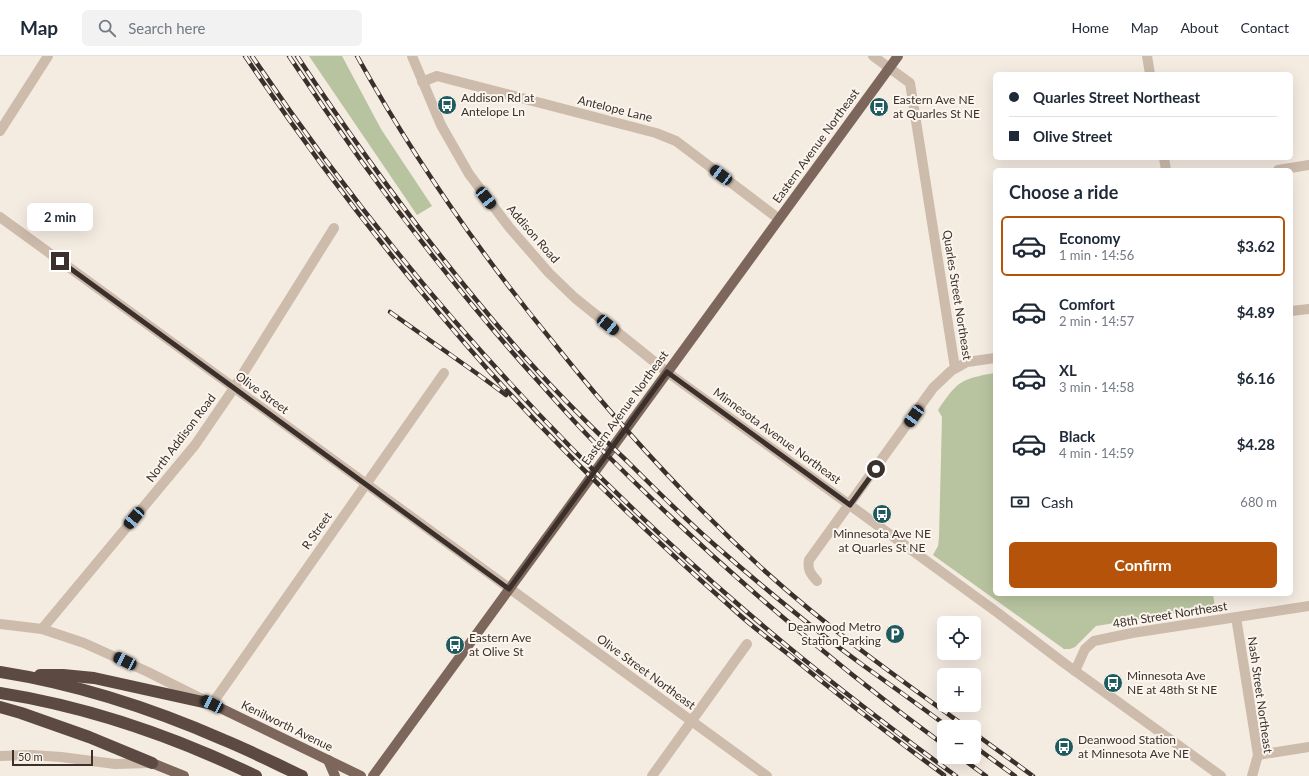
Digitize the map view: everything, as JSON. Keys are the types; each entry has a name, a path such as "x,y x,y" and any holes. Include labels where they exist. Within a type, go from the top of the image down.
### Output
{"highway":[{"path":"0,672 25,676 99,695 170,718 226,740 302,776"},
{"path":"25,676 63,675 94,678 212,704"},
{"path":"0,693 57,704 133,726 188,746 256,776"},
{"path":"0,706 82,734 152,763"}],"main road":[{"name":"Eastern Avenue Northeast","path":"373,776 898,56"},
{"name":"Kenilworth Avenue","path":"212,704 361,776"},
{"path":"328,760 335,776"},
{"path":"152,763 184,776"}],"street":[{"path":"0,131 48,56"},
{"name":"Addison Road","path":"412,56 441,125 462,162 482,192 509,227 549,273 575,298 667,372"},
{"name":"Quarles Street Northeast","path":"817,581 809,570 809,560 933,388 942,378 955,368 910,83 873,56"},
{"path":"1147,56 1150,72"},
{"name":"Antelope Lane","path":"422,82 437,76 656,133 676,141 779,219"},
{"path":"1290,168 1309,165"},
{"name":"Olive Street","path":"0,218 509,589"},
{"name":"North Addison Road","path":"42,629 185,458 234,388 334,228"},
{"path":"1293,311 1309,309"},
{"path":"955,368 967,362 993,358"},
{"name":"R Street","path":"212,704 444,372"},
{"name":"Minnesota Avenue Northeast","path":"667,372 1221,776"},
{"name":"Olive Street Northeast","path":"509,589 767,776"},
{"name":"48th Street Northeast","path":"1075,671 1085,649 1094,641 1309,606"},
{"name":"Nash Street Northeast","path":"1236,617 1258,755 1252,776"},
{"name":"Kenilworth Avenue","path":"0,624 42,629 65,636 114,656 212,704"},
{"path":"652,776 747,644"},
{"path":"1258,755 1309,747"},
{"path":"0,756 32,755 61,757 115,764 152,763"}],"green space":[{"path":"309,56 342,56 381,129 432,206 417,215"},
{"path":"993,373 993,596 1213,596 1215,607 1096,626 1075,647 1064,649 933,555 938,546 939,538 942,417 938,410 956,387 974,377"}],"railway":[{"path":"245,56 302,138 393,257 490,372 548,434 639,523 746,621 885,731 944,775"},
{"path":"252,56 305,132 360,206 478,348 540,415 671,545 740,606 846,693 956,776"},
{"path":"289,56 347,141 438,263 503,342 596,444 637,485 764,601 852,675 937,740"},
{"path":"297,56 348,131 457,277 516,347 570,406 705,537 753,578 826,638 938,720"},
{"path":"357,56 402,132 450,206 502,278 581,377 657,464 710,519 790,593 864,652 956,720"},
{"path":"390,312 506,395"},
{"path":"981,738 1033,776"},
{"path":"981,751 1015,776"},
{"path":"970,764 986,776"}],"place":[{"name":"Addison Rd at Antelope Ln","path":"447,105"},
{"name":"Eastern Ave NE at Quarles St NE","path":"879,107"},
{"name":"Minnesota Ave NE at Quarles St NE","path":"882,514"},
{"name":"Deanwood Metro Station Parking","path":"895,634"},
{"name":"Eastern Ave at Olive St","path":"455,645"},
{"name":"Minnesota Ave NE at 48th St NE","path":"1113,683"},
{"name":"Deanwood Station at Minnesota Ave NE","path":"1064,747"}],"route":[{"path":"60,261 509,589 667,372 850,505 876,469"}]}
